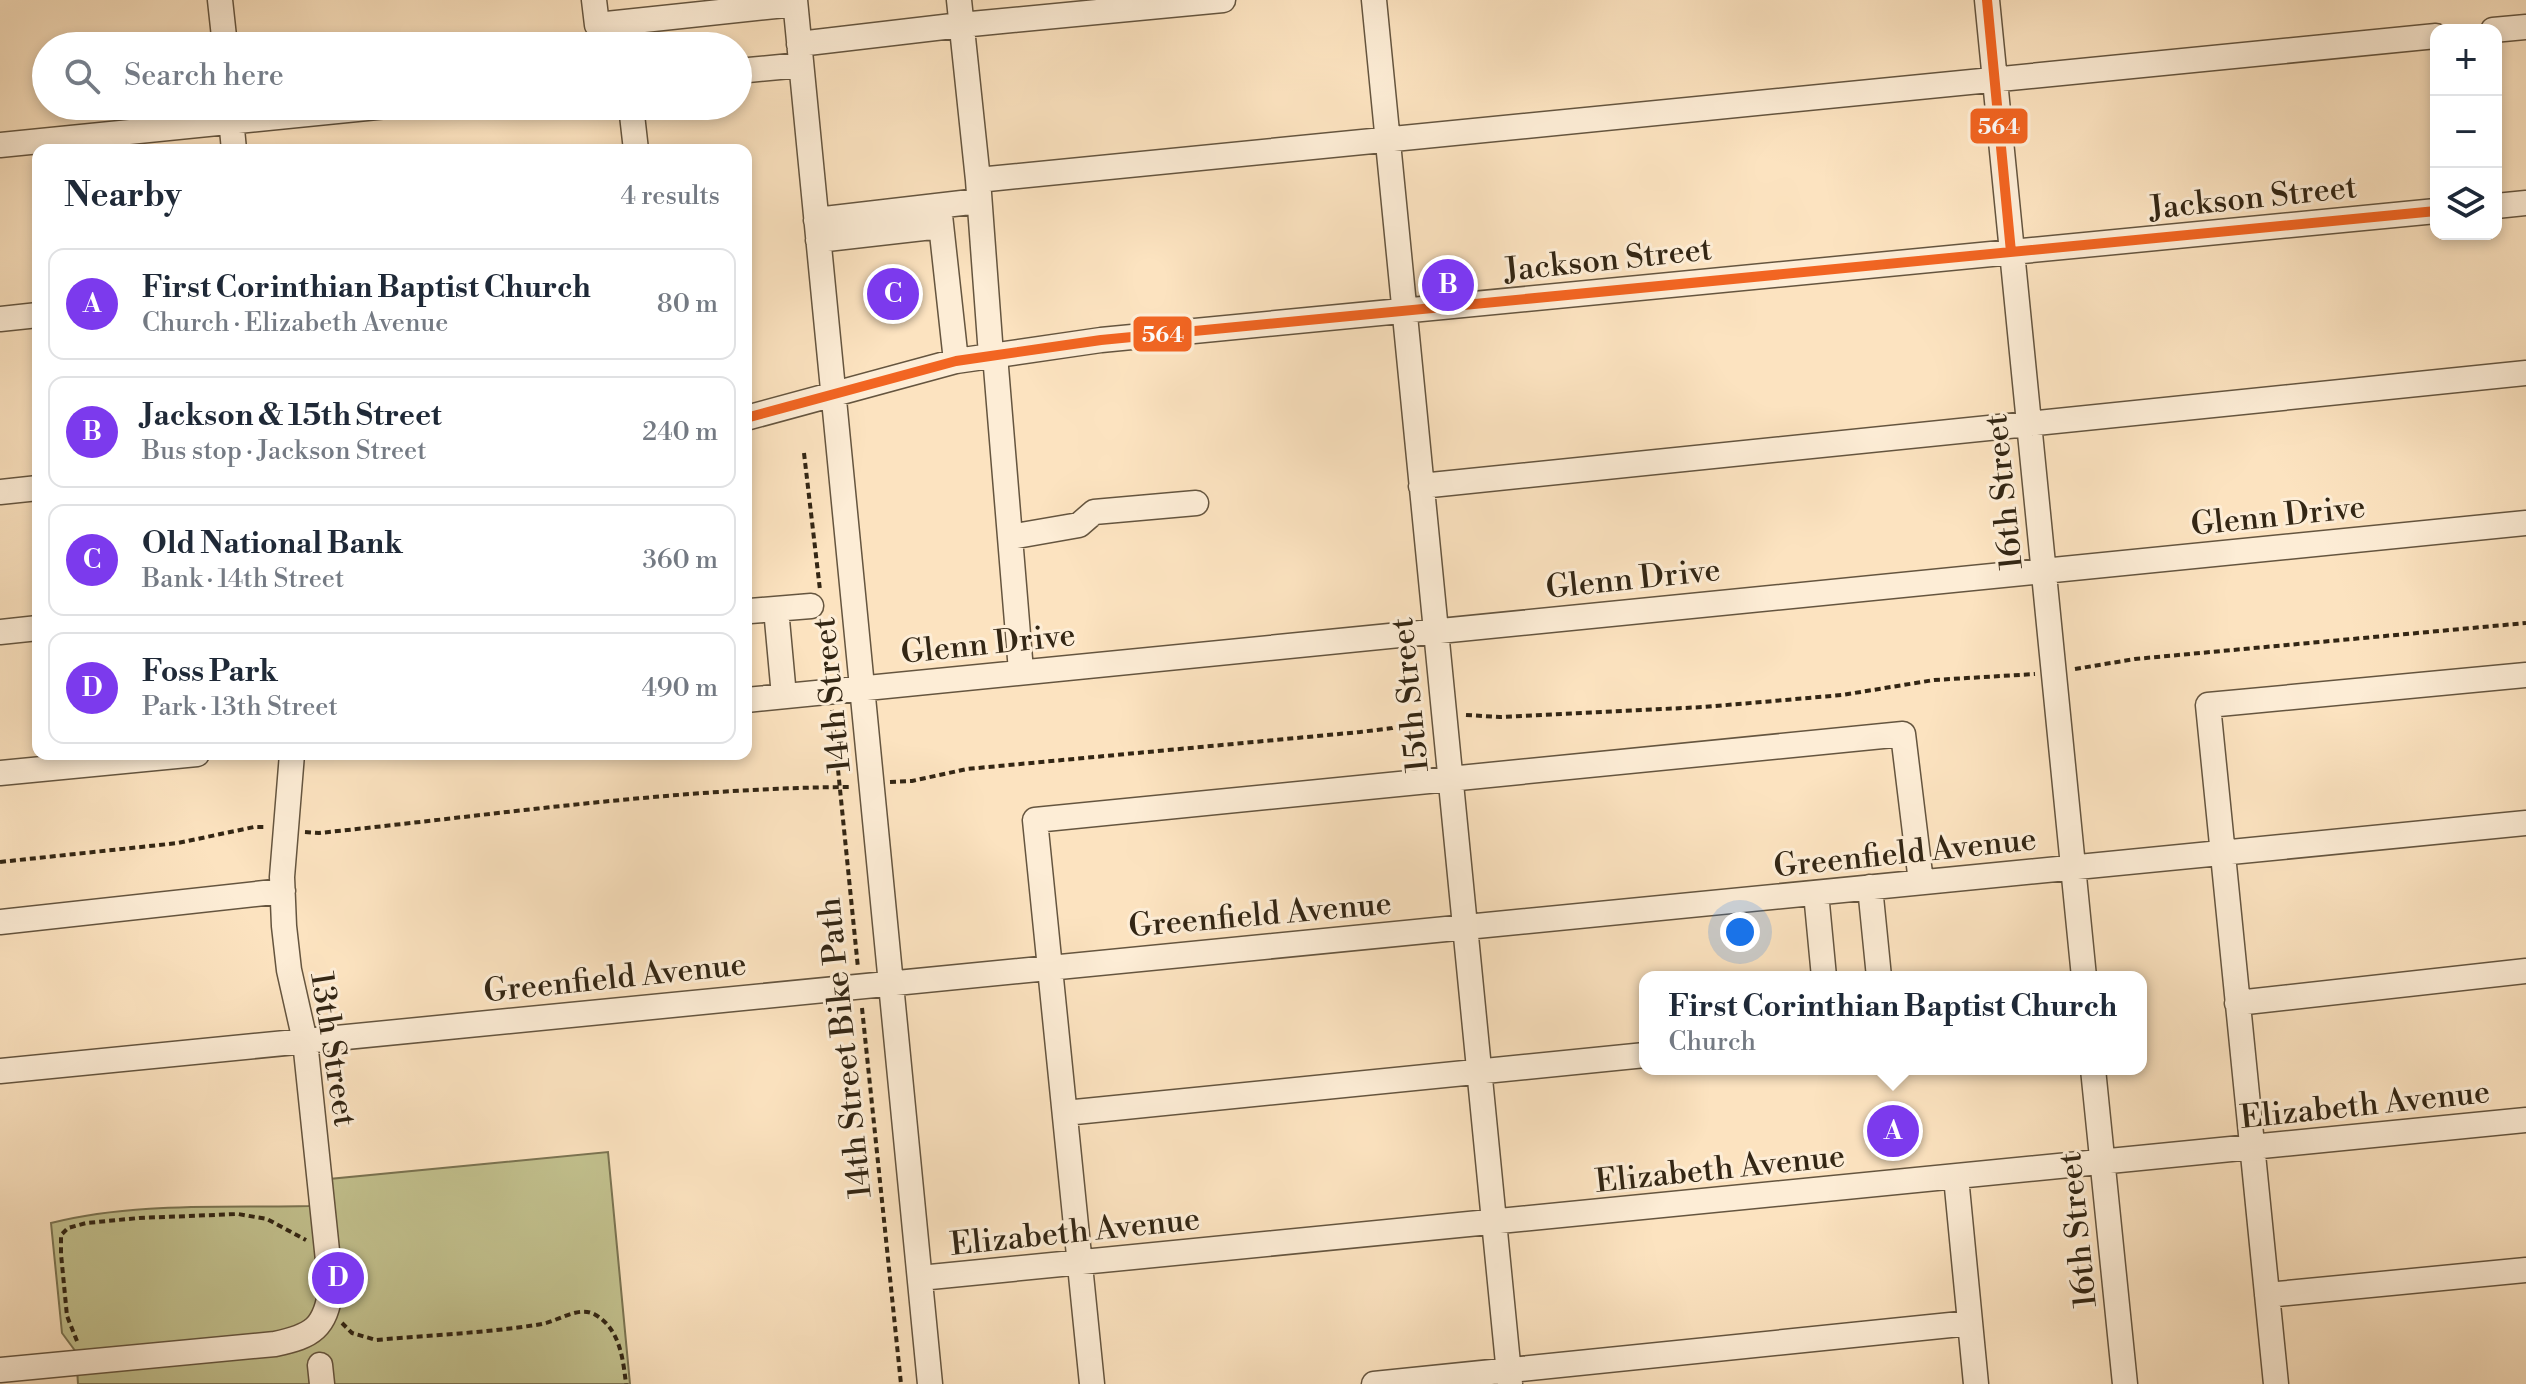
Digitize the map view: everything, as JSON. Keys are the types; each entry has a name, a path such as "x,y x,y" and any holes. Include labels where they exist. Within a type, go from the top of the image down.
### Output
{"street":[{"path":"220,0 223,32"},
{"path":"594,0 597,25 795,2"},
{"path":"959,0 1021,671"},
{"path":"752,67 800,54 961,25 1223,0"},
{"name":"15th Street","path":"1374,0 1509,1377"},
{"name":"16th Street","path":"1987,0 2083,971"},
{"name":"14th Street","path":"795,2 930,1384"},
{"path":"2502,29 2526,27"},
{"path":"817,230 940,216 978,191 1387,139 2430,37"},
{"path":"0,145 186,120"},
{"path":"232,120 234,144"},
{"path":"633,120 635,144"},
{"path":"2502,205 2526,203"},
{"name":"Jackson Street","path":"752,416 956,361 1101,340 2430,212"},
{"path":"940,216 956,361"},
{"path":"0,319 32,316"},
{"path":"1421,486 2526,373"},
{"path":"0,492 32,489"},
{"path":"1010,537 1079,525 1094,512 1196,503"},
{"name":"Glenn Drive","path":"752,699 2526,523"},
{"path":"752,611 818,606"},
{"path":"776,609 784,696"},
{"path":"0,632 32,629"},
{"path":"2276,1384 2208,705 2526,675"},
{"path":"1092,1384 1035,820 1903,734 1921,882"},
{"path":"0,773 135,760"},
{"name":"13th Street","path":"291,760 283,852 283,891 289,970 305,1041 328,1247 329,1302"},
{"name":"Greenfield Avenue","path":"0,1071 2526,823"},
{"path":"1870,887 1878,971"},
{"path":"0,922 283,891"},
{"path":"1816,893 1823,971"},
{"path":"2237,1003 2526,971"},
{"path":"1065,1113 1639,1056"},
{"name":"16th Street","path":"2094,1075 2125,1384"},
{"name":"Elizabeth Avenue","path":"920,1278 2526,1120"},
{"path":"1956,1177 1976,1384"},
{"path":"2267,1295 2526,1270"},
{"path":"0,1370 298,1339 321,1324 329,1302"},
{"path":"1374,1384 1509,1377 1970,1323"}],"path":[{"path":"804,453 818,606 829,676"},
{"path":"2080,669 2135,659 2526,623"},
{"path":"1465,715 1500,717 1704,707 1842,695 1934,680 2031,674"},
{"name":"14th Street Bike Path","path":"832,707 901,1384"},
{"path":"892,782 967,769 1360,732 1392,728 1426,718"},
{"path":"296,831 319,833 650,798 808,786 848,787"},
{"path":"0,862 178,843 254,827 277,827"},
{"path":"83,1362 67,1316 61,1235 68,1228 86,1223 139,1218 238,1214 267,1219 307,1241 328,1247"},
{"path":"329,1302 352,1333 376,1340 544,1323 579,1311 593,1313 609,1326 620,1345 626,1384"}],"shaded area":[{"path":"608,1152 630,1384 78,1384 76,1352 62,1333 51,1223 82,1216 147,1209 309,1206 329,1179"}],"transit line":[{"name":"564","path":"1987,0 2011,252"},
{"name":"564","path":"752,416 956,361 1101,340 2430,212"}],"place":[{"name":"Jackson & 15th Street","path":"1448,285"},
{"name":"Old National Bank","path":"893,294"},
{"name":"First Corinthian Baptist Church","path":"1893,1131"},
{"name":"Foss Park","path":"338,1278"}]}
